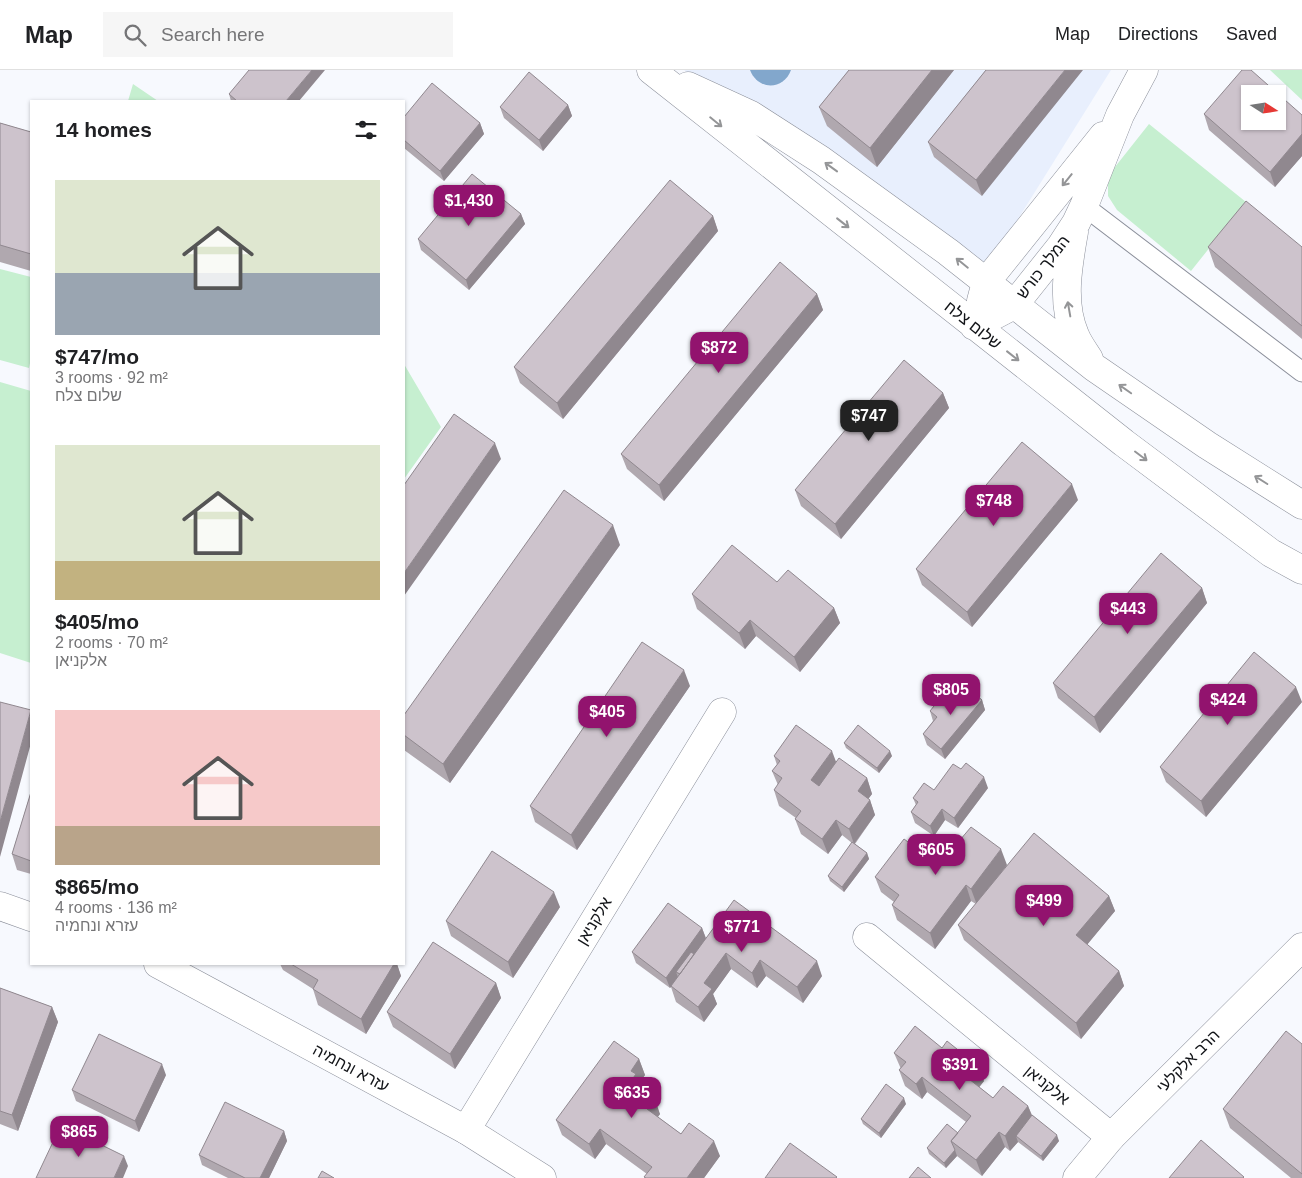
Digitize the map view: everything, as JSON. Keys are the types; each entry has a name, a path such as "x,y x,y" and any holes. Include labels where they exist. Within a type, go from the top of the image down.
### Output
{"street":[{"name":"שלום צלח","path":"652,70 751,115 821,160 948,252 1095,368 1207,446 1302,505"},
{"name":"שלום צלח","path":"652,70 1132,449 1271,553 1302,570"},
{"name":"המלך כורש","path":"974,326 1014,304 1062,246 1080,215 1120,115 1144,70"},
{"name":"המלך כורש","path":"974,326 986,282 1120,115"},
{"path":"1080,215 1067,271 1067,305 1075,335 1095,368"},
{"name":"אלקניאן","path":"466,1130 722,712"},
{"path":"0,906 30,917"},
{"name":"אלקניאן","path":"867,937 1112,1137"},
{"name":"הרב אלקלעי","path":"1077,1178 1112,1137 1300,953"},
{"name":"עזרא ונחמיה","path":"160,965 466,1130 542,1178"}],"lane":[{"path":"1080,215 1302,372"}],"shaded area":[{"path":"684,70 1111,70 978,283"}],"green space":[{"path":"1270,70 1302,70 1302,100"},
{"path":"133,84 157,100 128,100"},
{"path":"1149,124 1246,202 1191,271 1117,210 1108,196 1111,172"},
{"path":"0,269 30,277 30,363 29,368 0,360"},
{"path":"405,366 441,427 405,478"},
{"path":"0,382 30,391 30,663 0,653"}],"water":[{"path":"750,70 791,70 788,77 783,81 777,84 765,85 754,77"}],"building":[{"path":"249,70 312,70 287,100 236,100 229,94"},
{"path":"849,70 932,70 870,148 819,107"},
{"path":"986,70 1065,70 976,180 928,142"},
{"path":"1242,70 1251,70 1268,85 1241,85 1241,130 1286,130 1286,101 1302,115 1302,134 1270,172 1204,114"},
{"path":"529,72 568,105 539,140 500,107"},
{"path":"432,83 480,123 440,171 405,141 405,116"},
{"path":"0,123 30,132 30,254 0,245"},
{"path":"472,174 521,214 466,280 418,239"},
{"path":"670,180 713,216 557,403 514,367"},
{"path":"1246,201 1302,247 1302,326 1208,247"},
{"path":"780,262 817,294 659,485 621,454"},
{"path":"904,360 943,393 835,524 795,490"},
{"path":"454,414 495,443 405,572 405,484"},
{"path":"1022,442 1072,484 967,612 916,569"},
{"path":"564,490 613,525 443,764 405,736 405,714"},
{"path":"732,545 777,582 788,570 834,608 794,657 750,620 739,633 692,594"},
{"path":"1161,553 1202,588 1094,717 1053,683"},
{"path":"642,642 684,670 571,835 530,806"},
{"path":"1254,652 1296,687 1201,801 1160,767"},
{"path":"964,685 982,700 941,749 923,734 937,717 930,711 942,696 949,703"},
{"path":"0,702 30,710 30,714 0,822"},
{"path":"796,725 832,751 811,780 819,786 839,758 867,778 858,791 870,800 849,829 836,820 822,839 795,819 801,811 774,790 782,778 772,771 780,761 774,756"},
{"path":"858,725 890,751 877,768 844,743"},
{"path":"966,763 984,777 954,818 942,809 930,826 911,812 918,802 913,798 924,783 934,790 953,764 961,769"},
{"path":"30,795 30,861 12,854"},
{"path":"971,827 1001,849 971,889 966,885 930,933 892,905 899,895 875,877 904,839 934,861 951,840 960,840"},
{"path":"1034,833 1109,896 1076,935 1119,971 1076,1023 958,925"},
{"path":"852,842 867,853 842,887 828,876"},
{"path":"492,851 554,892 508,962 446,921"},
{"path":"734,900 817,961 797,987 760,960 752,973 726,953 704,983 712,989 698,1007 671,986"},
{"path":"668,903 702,928 666,978 632,952"},
{"path":"433,942 496,983 450,1054 387,1012"},
{"path":"691,952 694,954 680,974 676,972"},
{"path":"293,965 393,965 361,1019 313,989 318,980"},
{"path":"0,988 52,1007 12,1115 0,1111"},
{"path":"915,1026 942,1048 947,1041 978,1066 969,1079 993,1098 1003,1086 1028,1106 1005,1136 999,1132 976,1160 951,1141 971,1116 922,1077 916,1084 899,1070 906,1062 894,1053"},
{"path":"1286,1031 1302,1044 1302,1174 1223,1109"},
{"path":"99,1034 162,1064 135,1121 72,1090"},
{"path":"614,1041 639,1059 631,1071 636,1074 631,1081 655,1099 647,1109 681,1134 689,1123 714,1141 687,1178 646,1178 644,1177 652,1167 600,1129 589,1144 556,1120"},
{"path":"886,1084 904,1098 879,1133 861,1119"},
{"path":"225,1102 284,1131 260,1178 245,1178 199,1155"},
{"path":"1032,1115 1057,1135 1041,1156 1016,1136"},
{"path":"947,1124 958,1133 951,1141 955,1150 944,1163 927,1148"},
{"path":"61,1125 124,1156 114,1178 36,1178"},
{"path":"1201,1140 1244,1177 1169,1178"},
{"path":"790,1143 837,1177 765,1178"},
{"path":"918,1167 931,1178 909,1178"},
{"path":"322,1171 334,1178 318,1178"}]}
